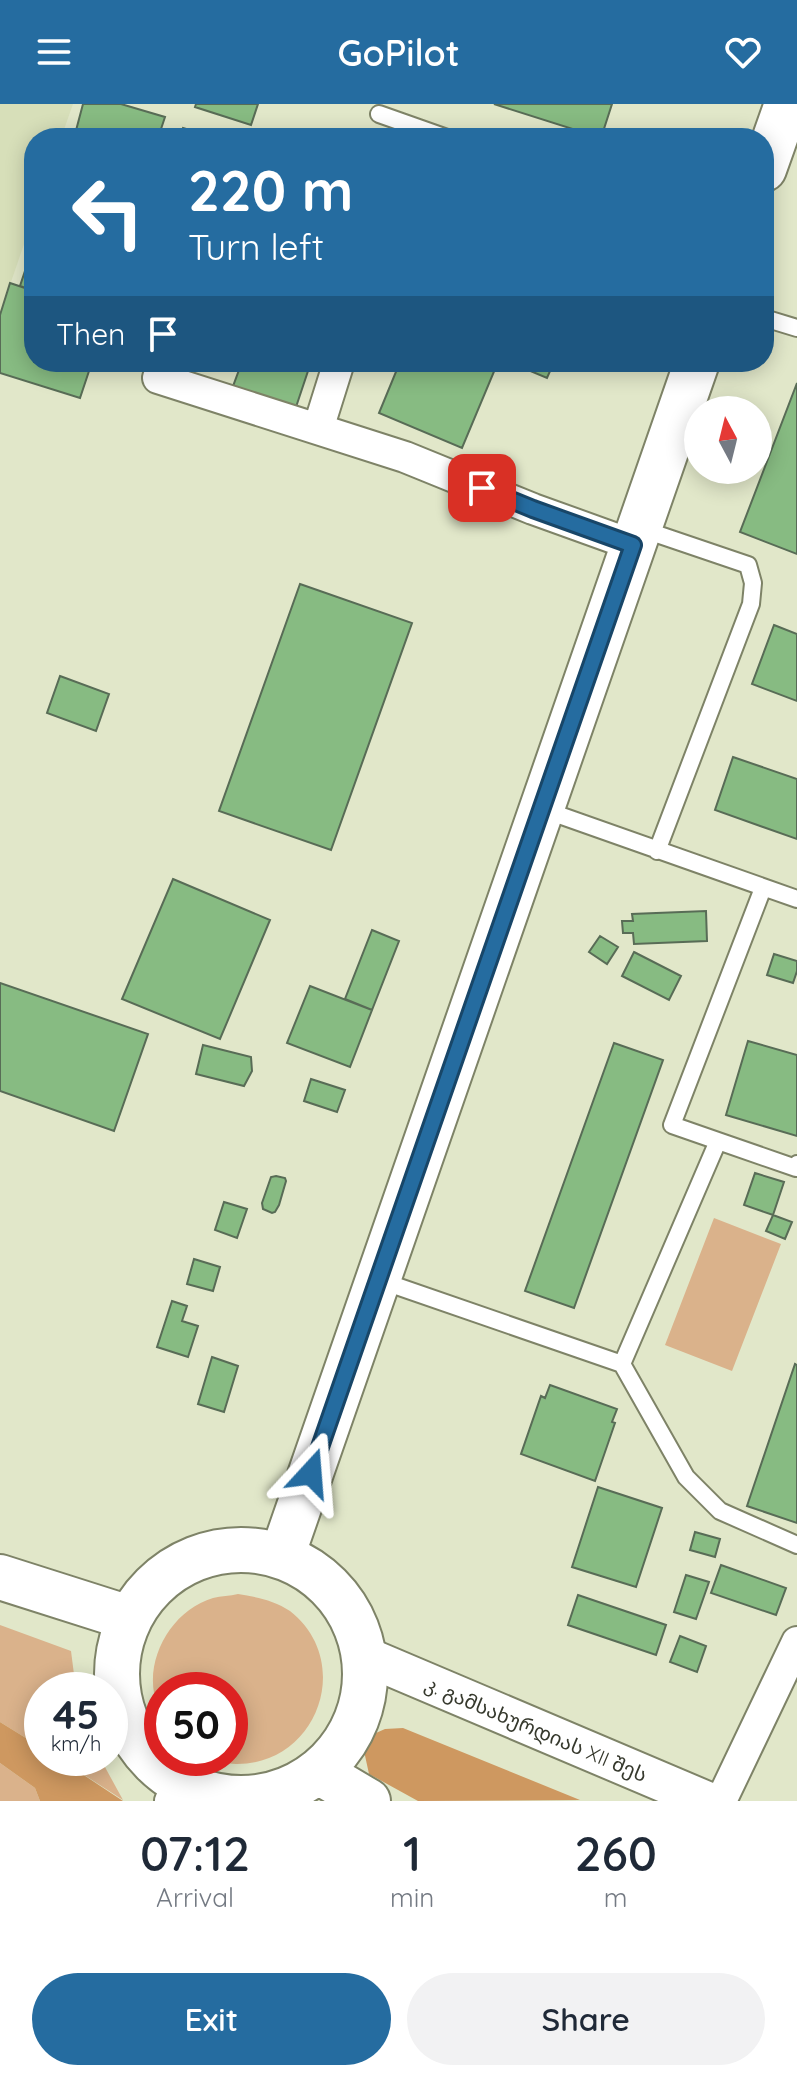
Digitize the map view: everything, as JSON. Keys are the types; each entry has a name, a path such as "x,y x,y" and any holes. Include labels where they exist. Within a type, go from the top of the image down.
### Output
{"main road":[{"path":"774,141 787,104"},
{"path":"282,1556 694,372"},
{"path":"244,1549 282,1556 310,1570 336,1593 355,1622 365,1656 364,1699 348,1739 319,1772 287,1790 251,1799 174,1792 127,1728 116,1692 117,1654 129,1618 149,1589 176,1566 209,1553 244,1549"},
{"path":"0,1577 129,1618"},
{"path":"319,1772 368,1801"}],"street":[{"path":"160,372 158,378 405,457 533,509 636,537"},
{"path":"318,429 336,372"},
{"path":"721,1801 797,1642"},
{"name":"კ. გამსახურდიას XII შეს","path":"365,1656 707,1801"}],"lane":[{"path":"379,114 419,128"},
{"path":"774,321 797,328"},
{"path":"636,537 748,565 753,583 751,604 657,851"},
{"path":"541,809 797,899"},
{"path":"763,888 672,1125 796,1168 797,1164"},
{"path":"622,1364 718,1141"},
{"path":"378,1280 622,1364 686,1477 720,1511 797,1545"}],"shaded area":[{"path":"0,104 73,104 65,128 24,128 24,244 0,314"},
{"path":"714,1218 781,1244 732,1371 665,1345"},
{"path":"238,1594 284,1607 310,1632 320,1657 323,1682 318,1707 306,1729 288,1748 264,1760 248,1762 248,1672 154,1672 160,1648 176,1622 199,1604"},
{"path":"0,1625 71,1651 74,1672 24,1672 24,1737 0,1722"},
{"path":"0,1722 24,1737 24,1776 85,1776 123,1801 40,1801 35,1788 0,1763"},
{"path":"403,1728 580,1800 418,1801 369,1774 364,1751 369,1736 385,1729"},
{"path":"0,1763 35,1788 40,1801 0,1801"},
{"path":"86,1776 110,1776 123,1800"}],"building":[{"path":"83,104 121,104 165,117 161,128 77,128"},
{"path":"196,104 258,104 251,125 195,107"},
{"path":"494,104 612,104 604,128 570,128"},
{"path":"10,283 24,288 24,372 89,372 80,398 0,373 0,315"},
{"path":"238,372 308,372 295,410 232,389"},
{"path":"396,372 494,372 462,448 379,413"},
{"path":"533,372 550,372 547,378"},
{"path":"797,383 797,554 740,532 758,484 772,484 772,448"},
{"path":"300,584 412,623 331,850 219,811"},
{"path":"774,625 797,634 797,701 752,684"},
{"path":"60,676 109,694 96,731 47,713"},
{"path":"733,757 797,779 797,839 715,810"},
{"path":"173,879 270,920 220,1039 122,999"},
{"path":"706,911 707,941 634,944 633,933 623,933 622,921 633,921 632,914"},
{"path":"372,930 399,941 372,1010 345,999"},
{"path":"600,936 618,947 607,964 589,952"},
{"path":"634,952 681,976 669,1000 622,976"},
{"path":"774,954 797,961 793,983 767,975"},
{"path":"0,983 148,1034 114,1131 0,1091"},
{"path":"310,986 372,1010 350,1067 287,1043"},
{"path":"748,1041 797,1055 797,1136 726,1115"},
{"path":"614,1043 663,1060 574,1308 525,1291"},
{"path":"203,1045 251,1057 252,1071 244,1086 196,1074"},
{"path":"311,1079 345,1090 337,1112 304,1101"},
{"path":"755,1173 784,1182 773,1215 744,1205"},
{"path":"271,1177 286,1181 279,1205 272,1213 263,1209 262,1203"},
{"path":"224,1202 247,1209 237,1238 215,1230"},
{"path":"773,1215 792,1222 785,1239 766,1231"},
{"path":"194,1259 220,1267 213,1291 187,1284"},
{"path":"172,1301 187,1306 182,1321 198,1326 188,1357 157,1347"},
{"path":"212,1357 238,1366 224,1412 198,1404"},
{"path":"797,1365 797,1523 747,1506"},
{"path":"550,1385 617,1409 595,1481 521,1454 541,1396 545,1398"},
{"path":"598,1487 662,1508 636,1587 572,1567"},
{"path":"695,1532 720,1539 715,1557 690,1550"},
{"path":"721,1565 786,1588 776,1615 711,1593"},
{"path":"686,1575 709,1582 696,1619 674,1612"},
{"path":"578,1595 666,1625 656,1655 568,1625"},
{"path":"680,1636 706,1646 697,1672 670,1662"}],"route":[{"path":"311,1473 633,545 482,488"}]}
